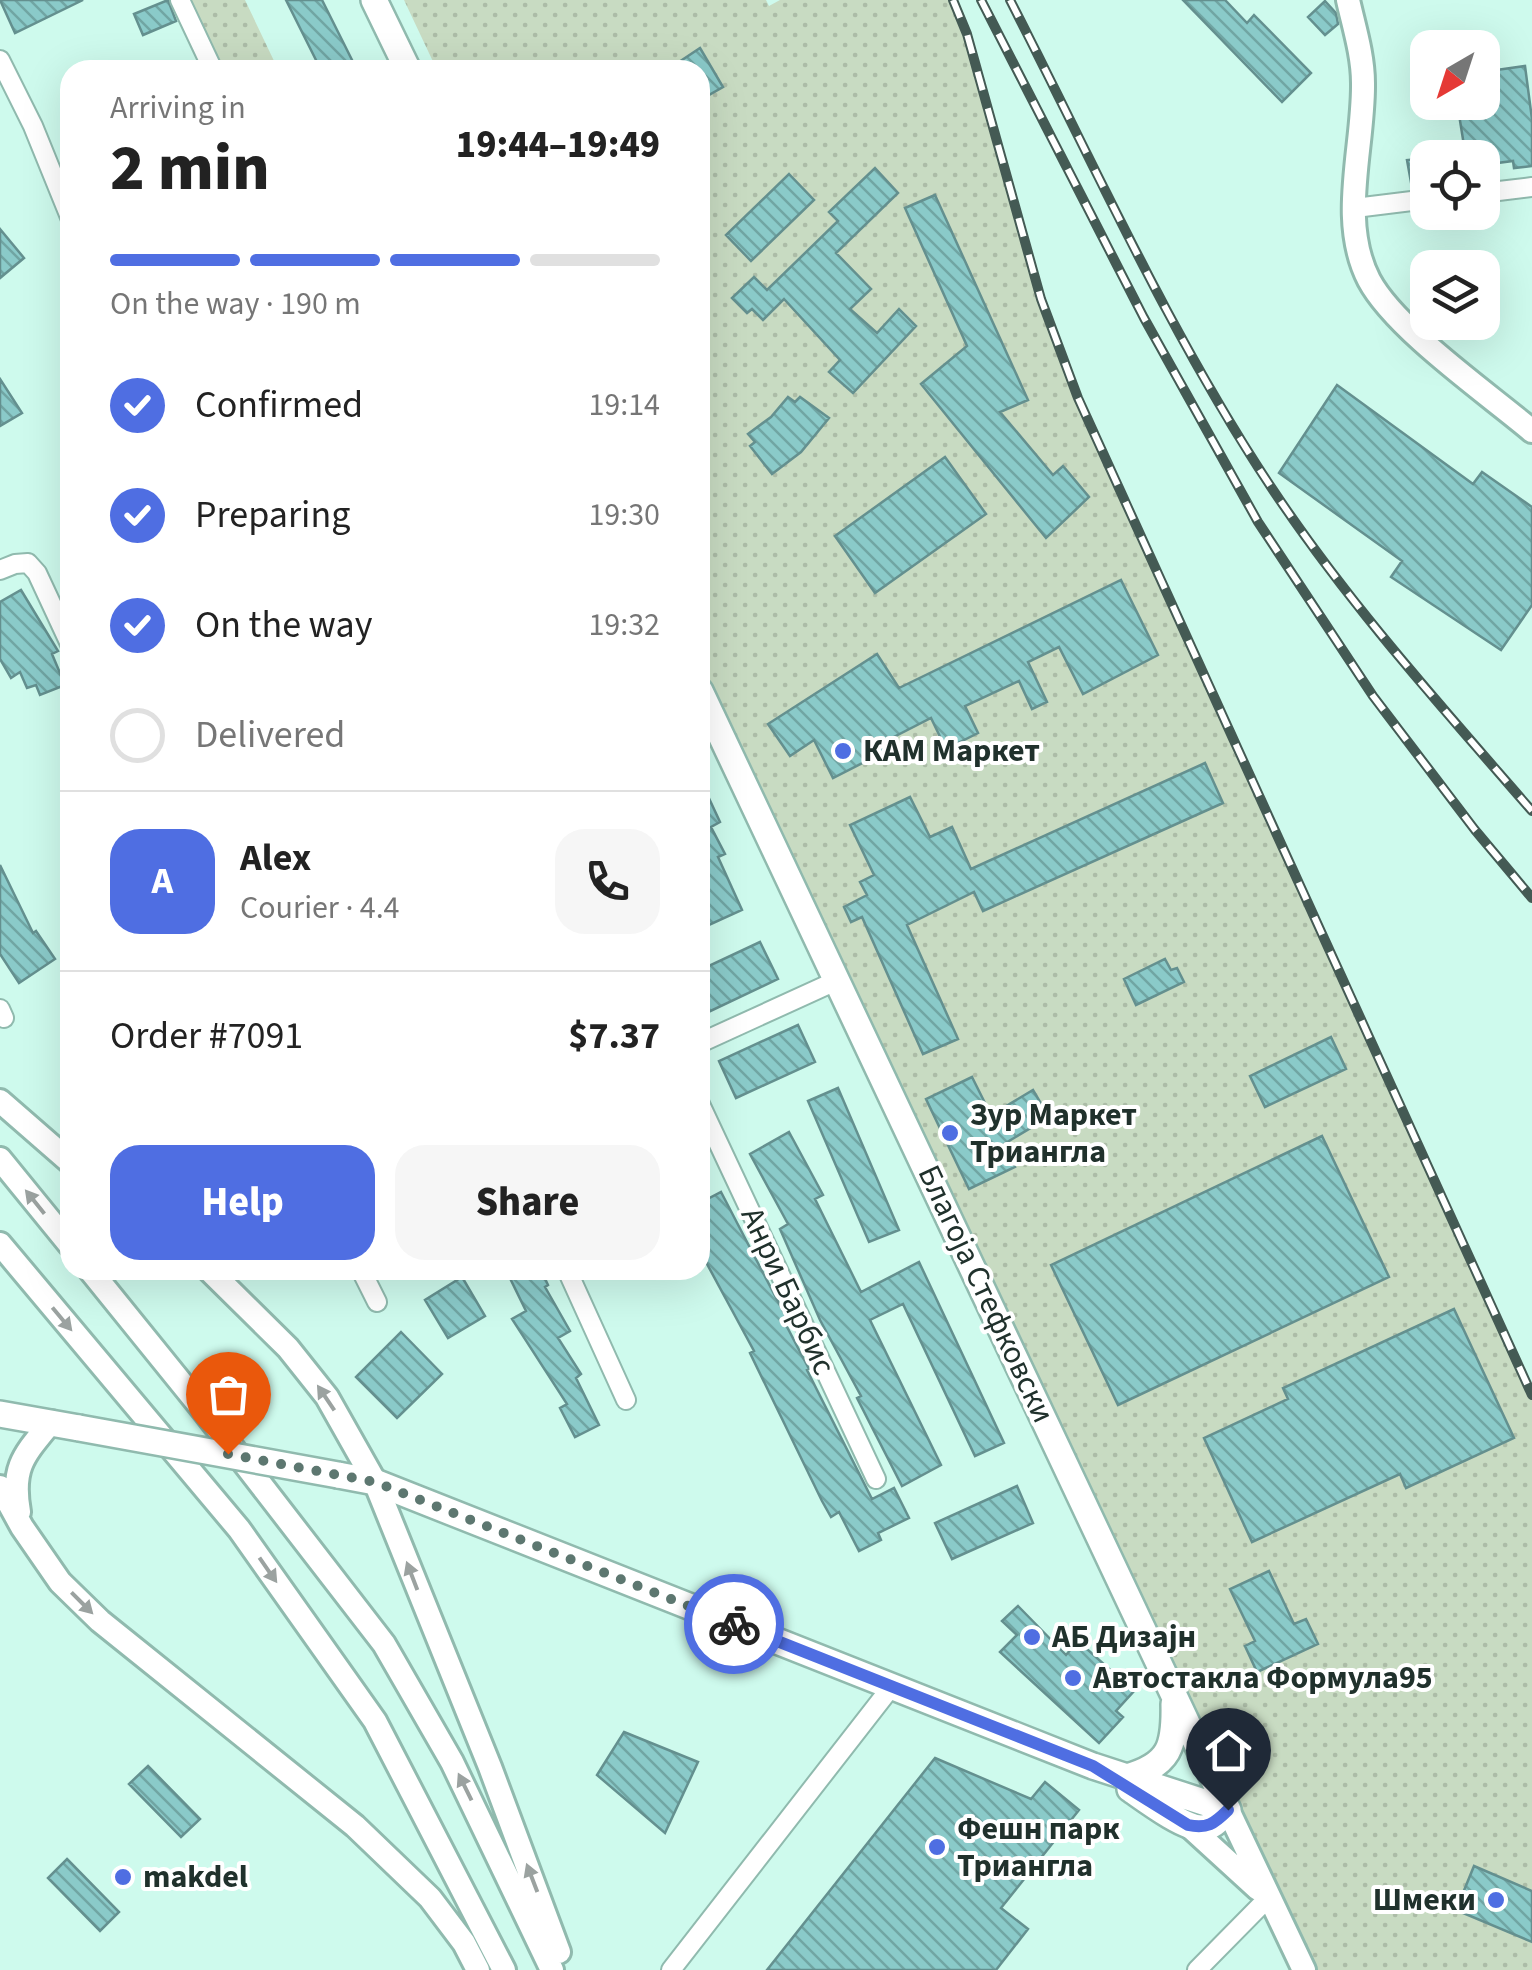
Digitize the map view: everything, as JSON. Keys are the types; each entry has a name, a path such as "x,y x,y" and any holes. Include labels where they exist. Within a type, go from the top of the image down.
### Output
{"main road":[{"path":"374,0 403,60"},
{"name":"Благоја Стефковски","path":"710,712 1228,1810"},
{"path":"0,1414 375,1482 1093,1766 1228,1810 1204,1828 1188,1825 1093,1766"},
{"path":"1127,1777 1158,1764 1171,1748 1175,1736 1174,1694"}],"street":[{"path":"180,0 208,60"},
{"path":"1348,0 1364,81 1355,208 1358,249 1369,280 1410,330 1532,430"},
{"path":"0,60 60,192"},
{"path":"1500,191 1532,187"},
{"path":"1355,208 1410,201"},
{"path":"0,570 28,563 38,573 60,622"},
{"path":"710,1038 838,980"},
{"path":"0,1101 60,1153"},
{"name":"Анри Барбис","path":"710,1125 876,1479"},
{"path":"0,1159 60,1234"},
{"path":"0,1244 238,1528 375,1721 504,1970"},
{"path":"98,1280 384,1644 452,1762 552,1970"},
{"path":"219,1280 288,1348 327,1397 375,1482 490,1768 565,1970"},
{"path":"366,1280 377,1302"},
{"path":"572,1280 626,1400"},
{"path":"22,1527 16,1496 20,1462 52,1422"},
{"path":"0,1488 60,1582 100,1621 354,1826 430,1898 464,1943 478,1970"},
{"path":"671,1970 892,1686"},
{"name":"Благоја Стефковски","path":"1228,1810 1304,1970"},
{"path":"1188,1825 1268,1898 1197,1970"}],"green space":[{"path":"190,0 245,0 274,60 218,60"},
{"path":"404,0 766,0 769,6 780,0 953,0 967,34 1041,299 1078,398 1532,1395 1532,1970 1315,1970 710,709 710,60 432,60"}],"building":[{"path":"0,0 83,0 15,33"},
{"path":"168,0 176,21 143,35 134,14"},
{"path":"286,0 322,0 352,60 316,60"},
{"path":"1183,0 1225,0 1247,23 1254,15 1311,73 1282,102"},
{"path":"1325,1 1336,13 1338,24 1325,35 1308,17"},
{"path":"700,48 707,60 682,60"},
{"path":"710,65 723,87 710,94"},
{"path":"1525,66 1532,119 1532,166 1514,168 1513,161 1500,163 1500,140 1463,140 1460,120 1500,120 1500,69"},
{"path":"875,168 898,193 836,253 871,289 850,309 877,333 899,309 916,326 853,393 829,372 840,360 784,299 763,320 752,309 747,313 732,298 754,277 767,290 838,221 829,212"},
{"path":"789,174 814,200 751,261 726,235"},
{"path":"935,195 1028,400 1000,412 1053,475 1063,466 1089,497 1046,538 921,384 967,346 905,208"},
{"path":"0,229 24,258 0,278"},
{"path":"0,379 22,413 0,426"},
{"path":"1337,385 1473,484 1482,472 1532,507 1532,605 1501,650 1391,577 1402,561 1279,473"},
{"path":"788,397 795,402 800,397 829,418 801,452 772,474 750,446 755,442 748,434 771,417"},
{"path":"945,457 986,514 875,593 835,536"},
{"path":"1121,580 1158,655 1083,694 1059,647 1028,662 1047,702 1032,709 1019,681 965,706 978,733 946,749 931,718 886,741 890,749 833,778 814,740 790,756 768,724 877,654 899,688"},
{"path":"21,590 58,651 52,654 60,673 60,687 40,695 36,685 27,688 20,672 11,678 0,659 0,602"},
{"path":"1205,763 1223,803 983,911 974,892 907,925 958,1039 923,1054 862,917 851,922 844,907 867,895 860,882 874,875 850,825 910,797 930,837 952,827 971,869"},
{"path":"710,800 720,822 711,827 725,854 718,857 742,910 710,924"},
{"path":"0,865 33,933 36,931 55,959 19,983 0,954"},
{"path":"760,942 778,979 710,1011 710,965"},
{"path":"1165,959 1171,970 1177,968 1184,982 1136,1005 1124,979"},
{"path":"798,1025 815,1062 736,1098 719,1061"},
{"path":"1331,1037 1346,1069 1265,1107 1250,1076"},
{"path":"972,1077 991,1115 1033,1090 1049,1117 1004,1144 1015,1167 969,1189 926,1099"},
{"path":"838,1088 899,1230 869,1242 808,1101"},
{"path":"789,1132 823,1195 815,1199 861,1292 919,1262 1004,1443 975,1456 903,1304 870,1320 941,1465 902,1486 857,1398 861,1396 820,1320 780,1229 788,1224 750,1154"},
{"path":"1322,1136 1389,1277 1118,1405 1051,1265"},
{"path":"721,1192 788,1321 785,1323 807,1370 872,1499 894,1488 909,1518 878,1533 881,1540 859,1551 839,1512 831,1517 822,1501 750,1353 754,1351 710,1270 710,1198"},
{"path":"457,1280 464,1280 485,1316 448,1338 425,1300"},
{"path":"511,1280 546,1280 545,1287 570,1331 558,1338 581,1374 576,1378 599,1425 575,1437 560,1408 567,1404 512,1319 526,1311"},
{"path":"1454,1309 1514,1438 1406,1488 1400,1474 1252,1542 1204,1438 1288,1399 1283,1388"},
{"path":"401,1332 442,1374 397,1418 356,1377"},
{"path":"1017,1486 1033,1523 952,1559 935,1523"},
{"path":"1269,1571 1294,1624 1306,1619 1318,1644 1257,1672 1245,1646 1255,1641 1230,1589"},
{"path":"1018,1606 1066,1655 1078,1641 1134,1691 1116,1711 1123,1717 1099,1743 1000,1652 1017,1635 1002,1621"},
{"path":"624,1732 698,1762 665,1833 597,1775"},
{"name":"Фешн парк Триангла","path":"935,1758 1031,1799 1045,1782 1079,1810 1001,1908 1028,1929 996,1970 767,1970"},
{"path":"148,1766 200,1819 181,1837 129,1784"},
{"path":"67,1859 119,1912 100,1931 48,1878"},
{"name":"Шмеки","path":"1474,1866 1532,1891 1532,1942 1456,1910"}],"railway":[{"path":"953,0 967,34 1041,299 1078,398 1532,1395"},
{"path":"981,0 1144,318 1258,522 1373,696 1532,898"},
{"path":"1010,0 1166,309 1271,487 1363,613 1532,811"}],"way so far":[{"path":"228,1454 375,1482 734,1624"}],"place":[{"name":"КАМ Маркет","path":"843,751"},
{"name":"Зур Маркет Триангла","path":"950,1133"},
{"name":"АБ Дизајн","path":"1032,1637"},
{"name":"Автостакла Формула95","path":"1073,1678"},
{"name":"Фешн парк Триангла","path":"937,1847"},
{"name":"makdel","path":"123,1877"},
{"name":"Шмеки","path":"1496,1900"}],"route":[{"path":"734,1624 1093,1766 1188,1825 1204,1828 1228,1810"}]}
